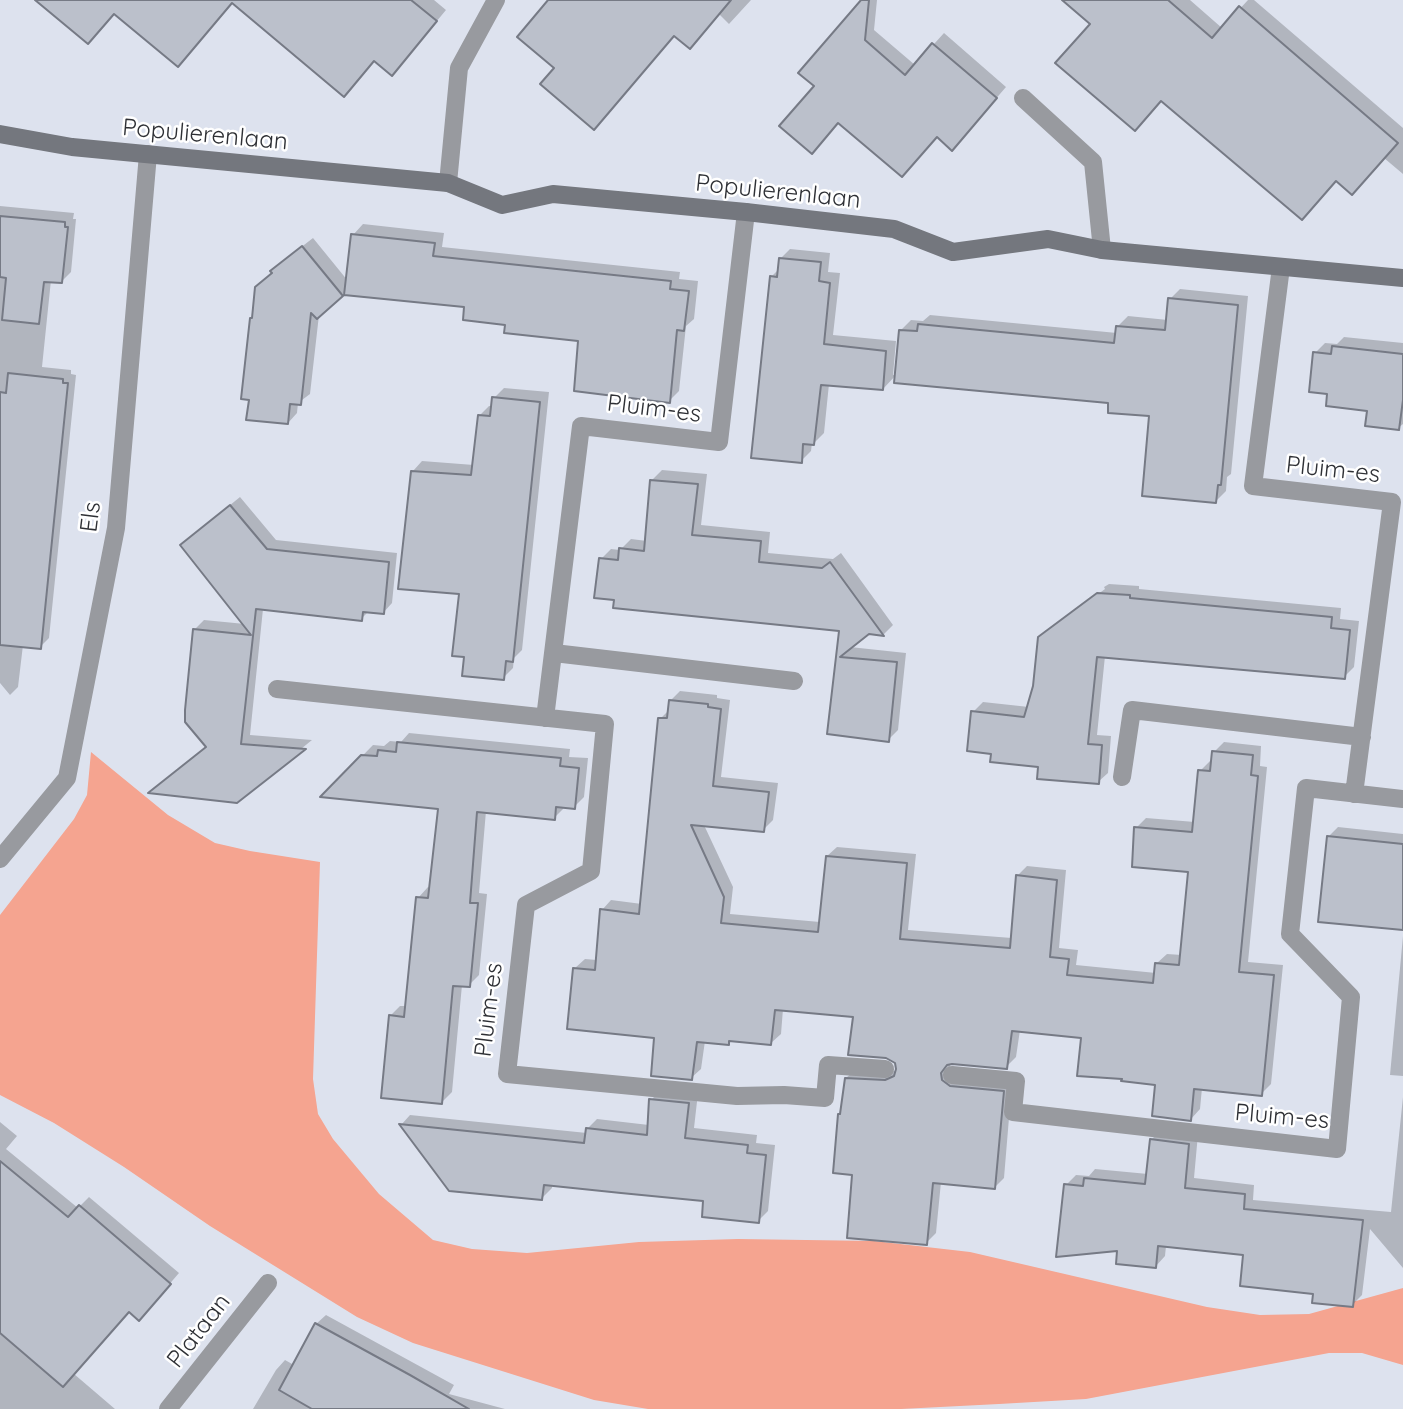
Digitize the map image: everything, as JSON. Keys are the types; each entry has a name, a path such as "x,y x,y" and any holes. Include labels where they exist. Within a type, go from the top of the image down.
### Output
{"street":[{"path":"448,183 459,68 496,0"},
{"path":"1023,98 1093,162 1102,250"},
{"name":"Populierenlaan","path":"0,134 72,147 448,183 502,205 553,194 894,229 953,252 1048,239 1102,250 1403,278"},
{"name":"Els","path":"0,859 67,778 116,528 148,154"},
{"name":"Pluim-es","path":"545,718 581,426 719,442 746,212"},
{"name":"Pluim-es","path":"1281,267 1253,486 1392,502 1354,794"},
{"path":"554,653 794,681"},
{"name":"Pluim-es","path":"277,689 605,724 591,871 526,905 507,1074 737,1096 825,1098 828,1065 886,1069"},
{"path":"1122,776 1132,710 1362,737"},
{"name":"Pluim-es","path":"952,1075 1016,1081 1013,1112 1338,1149 1351,997 1290,934 1306,788 1403,799"},
{"name":"Plataan","path":"169,1409 268,1283"}],"shaded area":[{"path":"91,752 168,815 215,843 320,862 313,1079 318,1114 333,1139 379,1194 433,1240 472,1249 527,1253 639,1242 738,1239 874,1241 970,1252 1207,1307 1260,1315 1309,1314 1403,1288 1403,1365 1362,1353 1329,1353 1086,1399 901,1409 648,1409 594,1400 413,1343 357,1317 210,1226 54,1123 0,1095 0,915 74,819 87,795"}],"building":[{"path":"35,0 411,0 437,21 392,76 374,61 344,97 232,3 178,67 114,14 88,44"},
{"path":"548,0 731,0 690,49 674,36 594,130 540,84 554,68 517,37"},
{"path":"861,0 869,0 865,40 905,75 932,43 997,98 952,151 937,137 902,177 838,123 812,154 779,126 814,86 798,73"},
{"path":"1062,0 1168,0 1212,38 1239,6 1398,143 1352,195 1336,181 1302,220 1161,101 1135,131 1055,63 1090,24"},
{"path":"0,216 65,222 65,227 68,227 62,283 44,282 39,324 2,320 6,278 0,277"},
{"path":"351,234 435,243 433,256 671,281 670,289 689,291 684,331 677,330 670,403 574,391 578,341 504,333 505,325 463,320 464,307 344,295"},
{"path":"302,246 343,296 317,319 311,313 301,405 290,404 288,424 246,420 249,400 241,399 255,287 272,273 270,271"},
{"path":"779,258 821,262 819,281 830,283 824,344 886,351 883,390 821,385 814,445 803,444 802,463 751,458 770,276 777,277"},
{"path":"1168,298 1238,305 1221,485 1218,485 1216,503 1142,496 1149,416 1108,413 1108,403 894,383 899,330 917,331 918,324 1114,343 1116,326 1165,330"},
{"path":"1332,346 1403,354 1403,400 1399,430 1365,426 1367,411 1326,406 1327,394 1309,392 1313,352 1331,354"},
{"path":"8,373 63,379 63,383 68,383 41,649 0,645 0,392 6,393"},
{"path":"492,397 540,402 513,662 506,661 504,680 462,676 464,657 452,656 459,594 398,589 411,471 471,475 478,415 490,416"},
{"path":"650,480 698,484 692,535 761,541 759,562 822,568 830,562 884,636 869,634 840,657 897,662 889,742 827,734 839,631 613,608 614,600 594,598 599,558 618,560 619,548 644,551"},
{"path":"230,505 267,549 389,562 384,614 363,612 362,621 256,609 241,744 306,749 237,803 148,793 206,747 185,722 193,629 251,635 180,545"},
{"path":"1097,593 1332,617 1331,628 1350,630 1345,679 1097,657 1088,744 1102,745 1099,784 1037,779 1038,767 990,762 991,754 967,751 971,711 1024,717 1033,686 1038,637"},
{"path":"669,700 708,704 708,707 721,709 713,786 769,792 764,832 691,825 724,897 721,923 818,932 826,856 907,863 900,939 1010,948 1016,875 1057,880 1050,957 1069,959 1067,975 1153,983 1155,963 1179,965 1188,872 1132,867 1134,827 1192,832 1198,770 1210,771 1212,751 1253,755 1251,775 1258,776 1239,972 1274,975 1262,1096 1194,1089 1191,1121 1152,1116 1155,1085 1121,1081 1122,1079 1077,1076 1081,1038 1012,1031 1007,1069 952,1064 947,1065 941,1073 942,1080 950,1086 1004,1091 995,1189 933,1183 927,1245 847,1238 852,1175 833,1173 838,1114 845,1078 885,1080 894,1076 896,1069 895,1063 886,1058 848,1055 853,1017 775,1010 771,1045 729,1041 729,1045 697,1042 692,1080 651,1076 654,1038 567,1029 573,968 595,970 600,909 639,914 658,718 667,718"},
{"path":"397,742 561,758 560,766 579,768 575,809 556,807 555,820 477,812 470,903 478,903 470,987 453,986 442,1104 381,1098 389,1015 404,1017 416,897 428,898 438,809 320,797 361,755 377,756 378,750 396,752"},
{"path":"1327,836 1403,844 1403,930 1318,922"},
{"path":"649,1099 689,1103 685,1138 748,1145 747,1153 766,1155 759,1223 702,1217 703,1201 544,1185 542,1200 449,1191 399,1124 584,1143 586,1128 647,1135"},
{"path":"1150,1139 1189,1144 1185,1188 1245,1194 1244,1209 1363,1220 1353,1307 1312,1303 1313,1294 1240,1286 1243,1255 1158,1246 1156,1268 1116,1264 1117,1251 1056,1257 1064,1184 1083,1186 1084,1178 1145,1184"},
{"path":"0,1161 68,1217 79,1205 171,1284 139,1321 129,1312 63,1387 0,1333"},
{"path":"315,1323 469,1409 312,1409 279,1390"}]}
